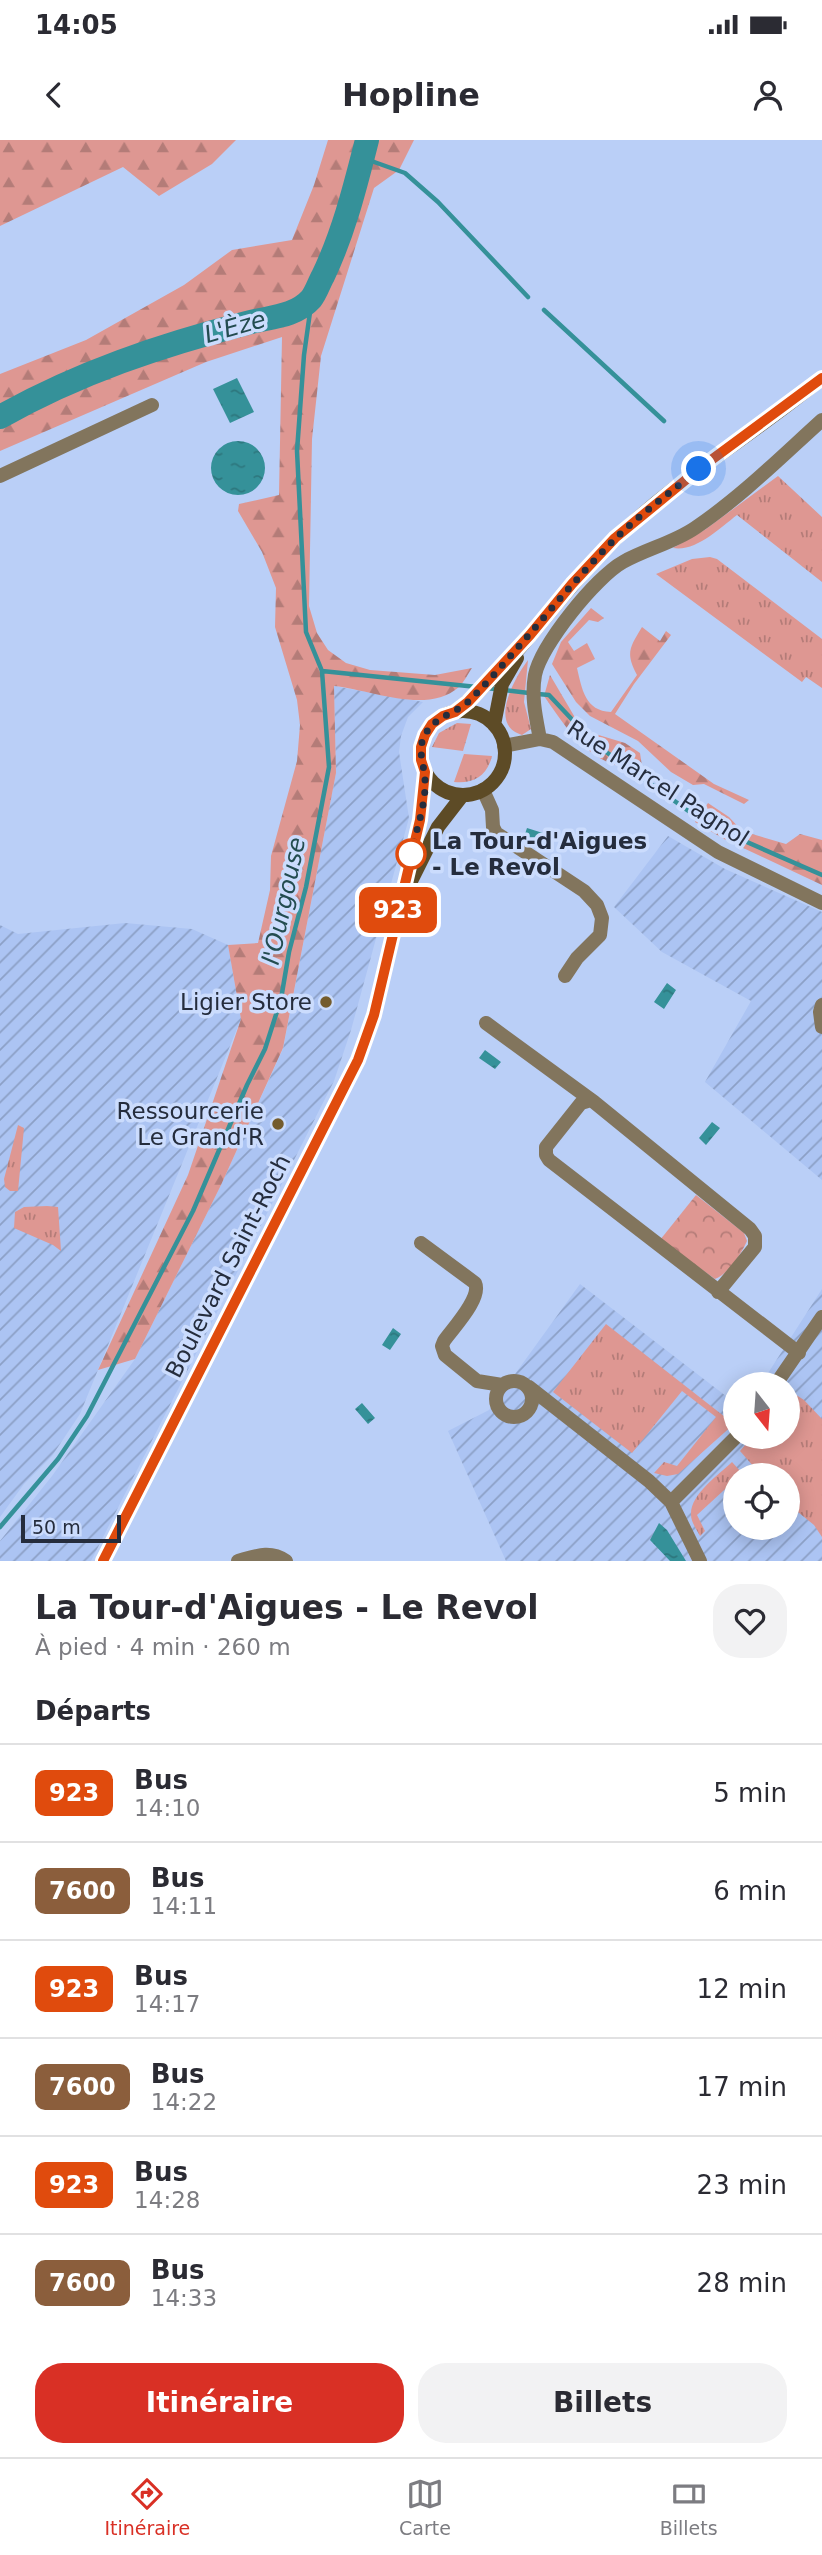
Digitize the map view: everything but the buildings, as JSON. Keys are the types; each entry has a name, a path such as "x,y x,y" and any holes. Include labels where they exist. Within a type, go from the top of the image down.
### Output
{"main road":[{"path":"455,712 476,714 494,725 505,746 503,767 492,784 484,790 462,796 440,789 425,772 421,747 432,724 468,702 530,635 572,584 636,520 699,469 822,378"},
{"path":"494,725 502,684 530,635"},
{"name":"Boulevard Saint-Roch","path":"103,1561 358,1060 374,1015 420,820 425,772"},
{"name":"Boulevard Saint-Roch","path":"399,904 438,827 462,796"}],"street":[{"path":"0,477 152,405"},
{"path":"540,739 534,700 538,664 561,628 604,576 625,561 679,538 695,528 746,489 822,420"},
{"name":"Rue Marcel Pagnol","path":"505,746 540,739 553,742 581,758 718,852 822,903"},
{"path":"484,790 492,810 496,833 584,891 599,908 602,925 600,935 577,958 565,976"},
{"path":"822,1005 822,1027"},
{"path":"486,1023 591,1100 750,1229 755,1236 755,1247 718,1292"},
{"path":"591,1100 581,1103 546,1147 549,1160 799,1353"},
{"path":"422,1243 477,1287 476,1297 444,1341 442,1346 445,1355 477,1381 502,1385 513,1380 528,1387 649,1481 671,1502 700,1561"},
{"path":"785,1372 822,1317"},
{"path":"502,1385 496,1395 496,1401 501,1412 512,1417 524,1414 531,1405 533,1399 528,1387"},
{"path":"671,1502 724,1449"},
{"path":"238,1561 265,1554 284,1559"}],"shaded area":[{"path":"334,686 423,702 408,717 401,736 399,752 409,818 351,1030 334,1081 91,1561 0,1561 0,1541 52,1476 135,1359 221,1185 283,1049 336,773"},
{"path":"668,836 725,869 822,912 822,1180 705,1082 751,1001 662,952 614,907"},
{"path":"125,923 192,929 228,945 241,1019 80,1414 52,1456 24,1484 0,1517 0,925 18,934"},
{"path":"580,1284 723,1394 723,1449 800,1449 800,1372 769,1372 822,1289 822,1561 506,1561 448,1431 489,1410"}],"green space":[{"path":"0,140 236,140 212,164 159,196 123,167 0,226"},
{"path":"328,140 414,140 399,170 374,188 321,356 312,439 309,606 317,633 328,650 346,663 370,670 435,675 472,668 459,687 446,695 431,699 399,698 334,686 336,773 283,1048 221,1185 135,1359 98,1370 188,1175 241,1019 228,945 258,943 270,890 271,856 297,761 300,725 297,700 275,627 276,588 262,552 238,511 239,504 279,495 282,337 206,362 0,451 0,374 86,340 184,285 232,250 292,240"},
{"path":"778,476 822,517 822,582 737,515 699,543 673,548 706,529"},
{"path":"692,559 717,559 822,639 822,688 806,677 802,682 656,574"},
{"path":"591,608 604,618 598,622 589,620 568,642 574,651 587,643 595,659 577,668 583,691 590,703 602,711 611,712 637,675 630,650 642,627 660,641 666,631 671,635 615,714 714,784 749,800 744,804 704,784 693,785 671,772 638,741 590,716 576,702 552,664 561,642"},
{"path":"528,660 524,702 531,729 522,735 512,730 506,721 505,711 512,688"},
{"path":"550,675 580,726 592,733 625,743 640,753 642,766 615,765 603,760 583,745 544,696"},
{"path":"457,723 471,724 463,751 432,747 439,733"},
{"path":"464,754 492,756 487,769 479,777 468,782 454,782"},
{"path":"708,803 729,817 742,831 786,844 800,834 822,840 822,885 724,839 695,822"},
{"path":"18,1125 24,1128 18,1191 10,1191 5,1187 4,1179"},
{"path":"696,1195 744,1233 747,1241 729,1268 715,1279 660,1240"},
{"path":"24,1207 58,1207 61,1251 14,1228 15,1212"},
{"path":"606,1324 723,1415 723,1434 678,1474 667,1476 654,1473 664,1462 677,1466 716,1417 682,1391 632,1453 553,1392"},
{"path":"800,1397 804,1400 822,1419 822,1537 814,1525 800,1514 800,1463 750,1463 740,1451 800,1449"},
{"path":"723,1470 723,1491 697,1515 705,1531 700,1536 691,1518 692,1507 706,1485"}],"water":[{"path":"237,378 254,412 230,423 213,389"},
{"path":"238,441 257,449 265,468 257,487 238,495 219,487 211,468 219,449"},
{"path":"527,828 546,834 543,843 524,837"},
{"path":"667,983 676,990 664,1009 654,1002"},
{"path":"485,1050 501,1062 495,1069 479,1058"},
{"path":"712,1122 720,1128 706,1145 699,1138"},
{"path":"393,1328 401,1334 390,1350 382,1345"},
{"path":"362,1403 375,1418 368,1424 355,1409"},
{"path":"659,1523 667,1530 686,1561 670,1561 650,1540"}],"waterway":[{"name":"L'Èze","path":"0,417 59,387 120,362 215,332 281,316 305,305 314,294 337,243 367,140"},
{"path":"363,158 405,173 438,202 528,297"},
{"name":"l'Ourgouse","path":"0,1527 58,1459 87,1416 193,1211 265,1049 281,999 329,767 322,671 306,632 297,451 304,355 312,298"},
{"path":"544,310 664,421"},
{"path":"322,671 477,687"},
{"path":"486,688 529,693"},
{"path":"538,694 549,695 595,744 708,825 822,875"}],"bus line":[{"name":"923","path":"103,1561 358,1060 380,992 420,820 425,772 421,747 425,735 432,724 468,702 615,538 699,469 822,378"}],"place":[{"name":"La Tour-d'Aigues - Le Revol","path":"411,854"},
{"name":"Ligier Store","path":"326,1002"},
{"name":"Ressourcerie Le Grand'R","path":"278,1124"}],"route":[{"path":"411,854 423,798 425,772 421,747 432,724 468,702 615,538 699,469"}]}
